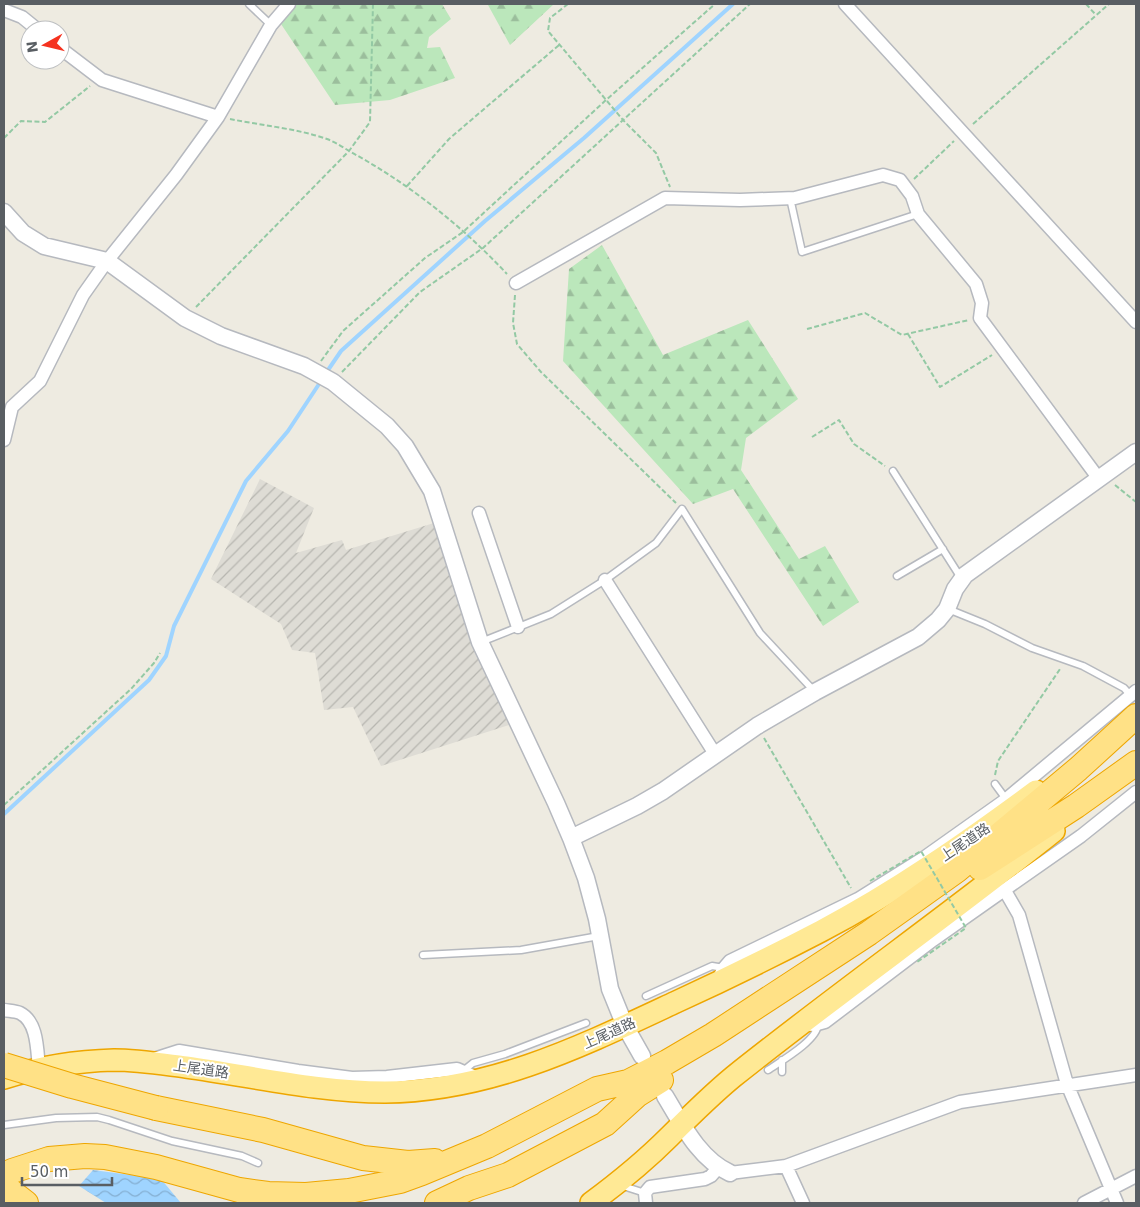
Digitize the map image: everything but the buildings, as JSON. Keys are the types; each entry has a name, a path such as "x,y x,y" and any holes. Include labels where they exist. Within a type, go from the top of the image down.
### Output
{"highway":[{"name":"上尾道路","path":"4,1078 39,1068 113,1060 144,1062 324,1089 387,1092 452,1086 472,1075 497,1076 550,1059 625,1026 720,976 822,931 868,904 961,846 1060,773 1135,704"},
{"path":"26,1203 8,1178 30,1164 49,1159 85,1156 105,1157 156,1167 239,1190 268,1194 306,1195 349,1191 400,1181 422,1174 487,1146 597,1089 628,1082 667,1062 869,933 956,871 1071,775 1135,704"},
{"path":"591,1203 616,1184 668,1138 709,1096 810,1024 1136,764"},
{"path":"437,1203 461,1196 508,1175 605,1124 637,1096 796,996 971,874 1076,806 1136,764"},
{"path":"4,1066 156,1108 263,1130 363,1158 408,1163 452,1160"}],"street":[{"path":"4,440 12,407 40,381 83,295 107,261 176,175 218,117 271,26 289,4"},
{"path":"845,4 1136,322"},
{"path":"4,10 26,20"},
{"path":"70,56 100,78 218,117"},
{"path":"516,283 665,198 740,200 790,198 882,175 900,180 912,196 918,214 976,284 982,303 980,318 1101,477"},
{"path":"4,212 23,233 44,246 107,261 185,318 221,336 304,366 333,382 387,426 405,446 432,491 480,642 556,802 571,838 586,878 597,919 610,989 625,1026 642,1056"},
{"path":"571,838 637,806 663,791 757,726 815,692 918,638 938,620 962,579 977,565 1136,452"},
{"path":"478,513 518,627"},
{"path":"605,580 715,754"},
{"path":"720,976 730,961 858,899 925,857 1135,704"},
{"path":"810,1024 824,1022 932,940 1081,836 1136,792"},
{"path":"1004,889 1019,915 1067,1084 1116,1203"},
{"path":"4,1010 20,1013 28,1020 34,1032 39,1068"},
{"path":"646,1198 650,1187 654,1185 705,1179 724,1170 786,1166 960,1102 1067,1084 1136,1075"},
{"path":"665,1096 703,1153 724,1170"},
{"path":"786,1166 803,1203"},
{"path":"1084,1203 1136,1176"}],"lane":[{"path":"249,4 271,26"},
{"path":"790,198 802,252 918,214"},
{"path":"893,471 962,579"},
{"path":"480,642 552,614 605,580 656,543 682,509 760,633 815,692"},
{"path":"897,576 943,549"},
{"path":"946,609 986,624 1032,648 1082,666 1124,688 1135,704"},
{"path":"995,784 1006,799"},
{"path":"423,955 522,950 599,936"},
{"path":"646,996 712,966 720,976"},
{"path":"472,1075 473,1063 505,1054 586,1022"},
{"path":"768,1070 811,1039 818,1029 810,1024"},
{"path":"782,1060 782,1072"},
{"path":"4,1125 56,1118 97,1117 172,1141 242,1156 258,1163"},
{"path":"616,1184 646,1198"}],"path":[{"path":"185,318 349,152 370,122 373,4"},
{"path":"568,4 550,18 548,30 623,120 656,153 674,198"},
{"path":"313,371 343,331 424,258 463,232 606,100 715,4"},
{"path":"333,382 355,357 420,292 483,248 750,4"},
{"path":"1086,4 1096,15"},
{"path":"906,187 963,133 1109,4"},
{"path":"407,186 449,139 559,45"},
{"path":"4,138 21,121 45,122 100,78"},
{"path":"218,117 302,133 328,140 407,186 483,248 516,283 513,323 517,344 541,372 682,509"},
{"path":"806,329 865,313 902,335 980,318"},
{"path":"908,334 940,387 1002,349"},
{"path":"812,437 838,420 854,444 893,471"},
{"path":"1101,477 1136,502"},
{"path":"4,805 131,689 154,663 160,653"},
{"path":"995,784 998,761 1066,660"},
{"path":"757,726 858,899"},
{"path":"870,881 921,851 966,928 917,962"}],"shaded area":[{"path":"260,479 314,508 296,553 342,540 346,550 434,523 474,644 509,725 381,766 353,707 324,710 315,653 292,650 281,624 211,579"}],"green space":[{"path":"294,4 442,4 451,19 429,37 427,48 440,47 455,78 390,100 335,105 279,21"},
{"path":"554,4 510,45 488,5"},
{"path":"602,245 663,355 748,320 798,399 746,438 741,470 799,559 825,546 859,602 823,626 733,489 693,504 563,361 569,269"}],"water":[{"path":"93,1170 161,1179 181,1203 106,1203 79,1186"}],"waterway":[{"path":"326,373 341,351 485,221 584,138 733,4"},
{"path":"4,814 149,680 166,656 174,626 246,481 288,431 321,381"}]}
